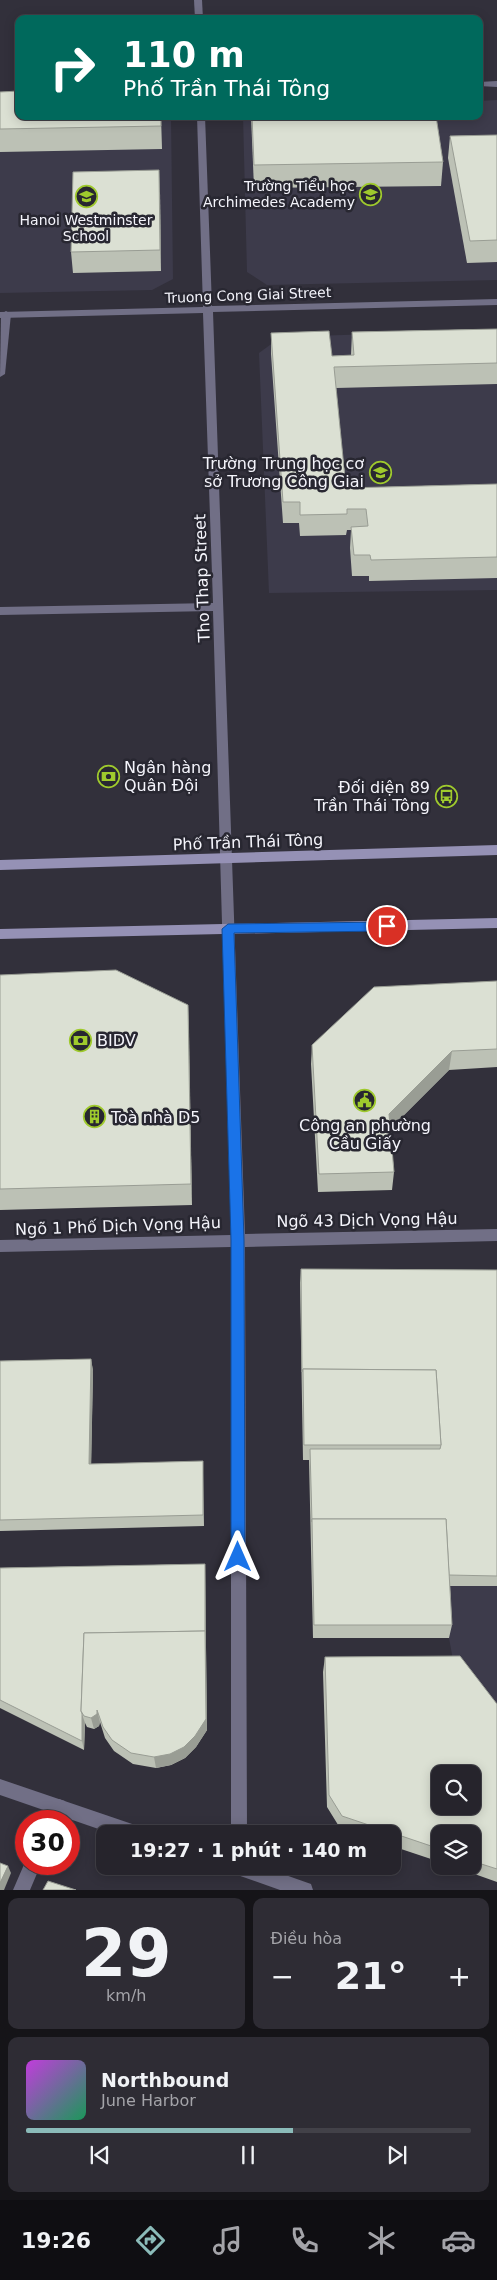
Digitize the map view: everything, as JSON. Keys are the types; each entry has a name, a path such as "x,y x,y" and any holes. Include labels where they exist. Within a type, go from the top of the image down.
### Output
{"main road":[{"name":"Phố Trần Thái Tông","path":"0,865 497,850"},
{"path":"0,934 497,923"}],"street":[{"path":"198,0 199,15"},
{"path":"483,84 497,84"},
{"name":"Tho Thap Street","path":"202,120 238,1240 239,1825"},
{"name":"Truong Cong Giai Street","path":"3,315 497,302"},
{"path":"0,374 3,315"},
{"path":"0,611 218,607"},
{"name":"Ngõ 43 Dịch Vọng Hậu","path":"238,1240 497,1235"},
{"name":"Ngõ 1 Phố Dịch Vọng Hậu","path":"0,1246 238,1240"},
{"path":"0,1787 48,1810"},
{"path":"80,1820 101,1825"},
{"path":"21,1890 28,1875"},
{"path":"261,1875 305,1890"}],"shaded area":[{"name":"Trường Tiểu học Archimedes Academy","path":"497,100 497,280 267,285 247,272 243,120 483,120 483,101"},
{"name":"Hanoi Westminster School","path":"0,109 15,115 15,120 171,120 173,279 152,290 0,293"},
{"name":"Trường Trung học cơ sở Trương Công Giai","path":"497,330 497,590 269,593 259,353 281,337"},
{"path":"446,1586 497,1586 497,1725 455,1671 449,1638"}],"building":[{"path":"15,91 15,120 161,120 161,126 0,129 0,92"},
{"path":"252,120 437,120 443,162 254,165"},
{"path":"497,135 497,240 470,241 450,136"},
{"path":"159,170 160,250 71,252 73,172"},
{"path":"497,329 497,363 334,367 346,488 497,484 497,557 371,560 370,555 354,555 351,527 368,526 366,509 347,509 347,514 300,515 300,502 283,502 271,333 329,331 332,356 354,355 352,332"},
{"name":"Toà nhà D5","path":"116,970 188,1005 191,1184 0,1189 0,975"},
{"name":"Công an phường Cầu Giấy","path":"497,981 497,1049 452,1051 389,1114 394,1172 319,1174 312,1045 374,987"},
{"path":"301,1269 497,1270 497,1576 449,1575 446,1519 312,1519 312,1522 310,1449 440,1449 441,1445 436,1370 303,1369 302,1372"},
{"path":"91,1359 89,1464 203,1461 203,1515 0,1520 0,1361"},
{"path":"303,1369 436,1370 441,1445 304,1445"},
{"path":"312,1519 446,1519 452,1625 314,1625"},
{"path":"205,1564 205,1631 84,1633 81,1711 82,1741 0,1700 0,1568"},
{"path":"205,1631 206,1719 195,1736 184,1747 170,1754 154,1757 131,1753 112,1740 103,1727 97,1710 97,1714 91,1718 84,1716 81,1711 84,1633"},
{"path":"460,1656 497,1704 497,1869 481,1864 481,1825 431,1825 431,1846 401,1836 401,1825 369,1825 342,1816 329,1795 325,1657"},
{"path":"0,1863 8,1866 0,1883"},
{"path":"48,1881 76,1890 43,1890"}],"place":[{"name":"Trường Tiểu học Archimedes Academy","path":"371,194"},
{"name":"Hanoi Westminster School","path":"86,197"},
{"name":"Trường Trung học cơ sở Trương Công Giai","path":"380,472"},
{"name":"Ngân hàng Quân Đội","path":"108,776"},
{"name":"Đối diện 89 Trần Thái Tông","path":"446,796"},
{"name":"BIDV","path":"81,1040"},
{"name":"Công an phường Cầu Giấy","path":"365,1101"},
{"name":"Toà nhà D5","path":"95,1117"}],"route":[{"path":"238,1557 238,1240 228,929 387,926"}]}
